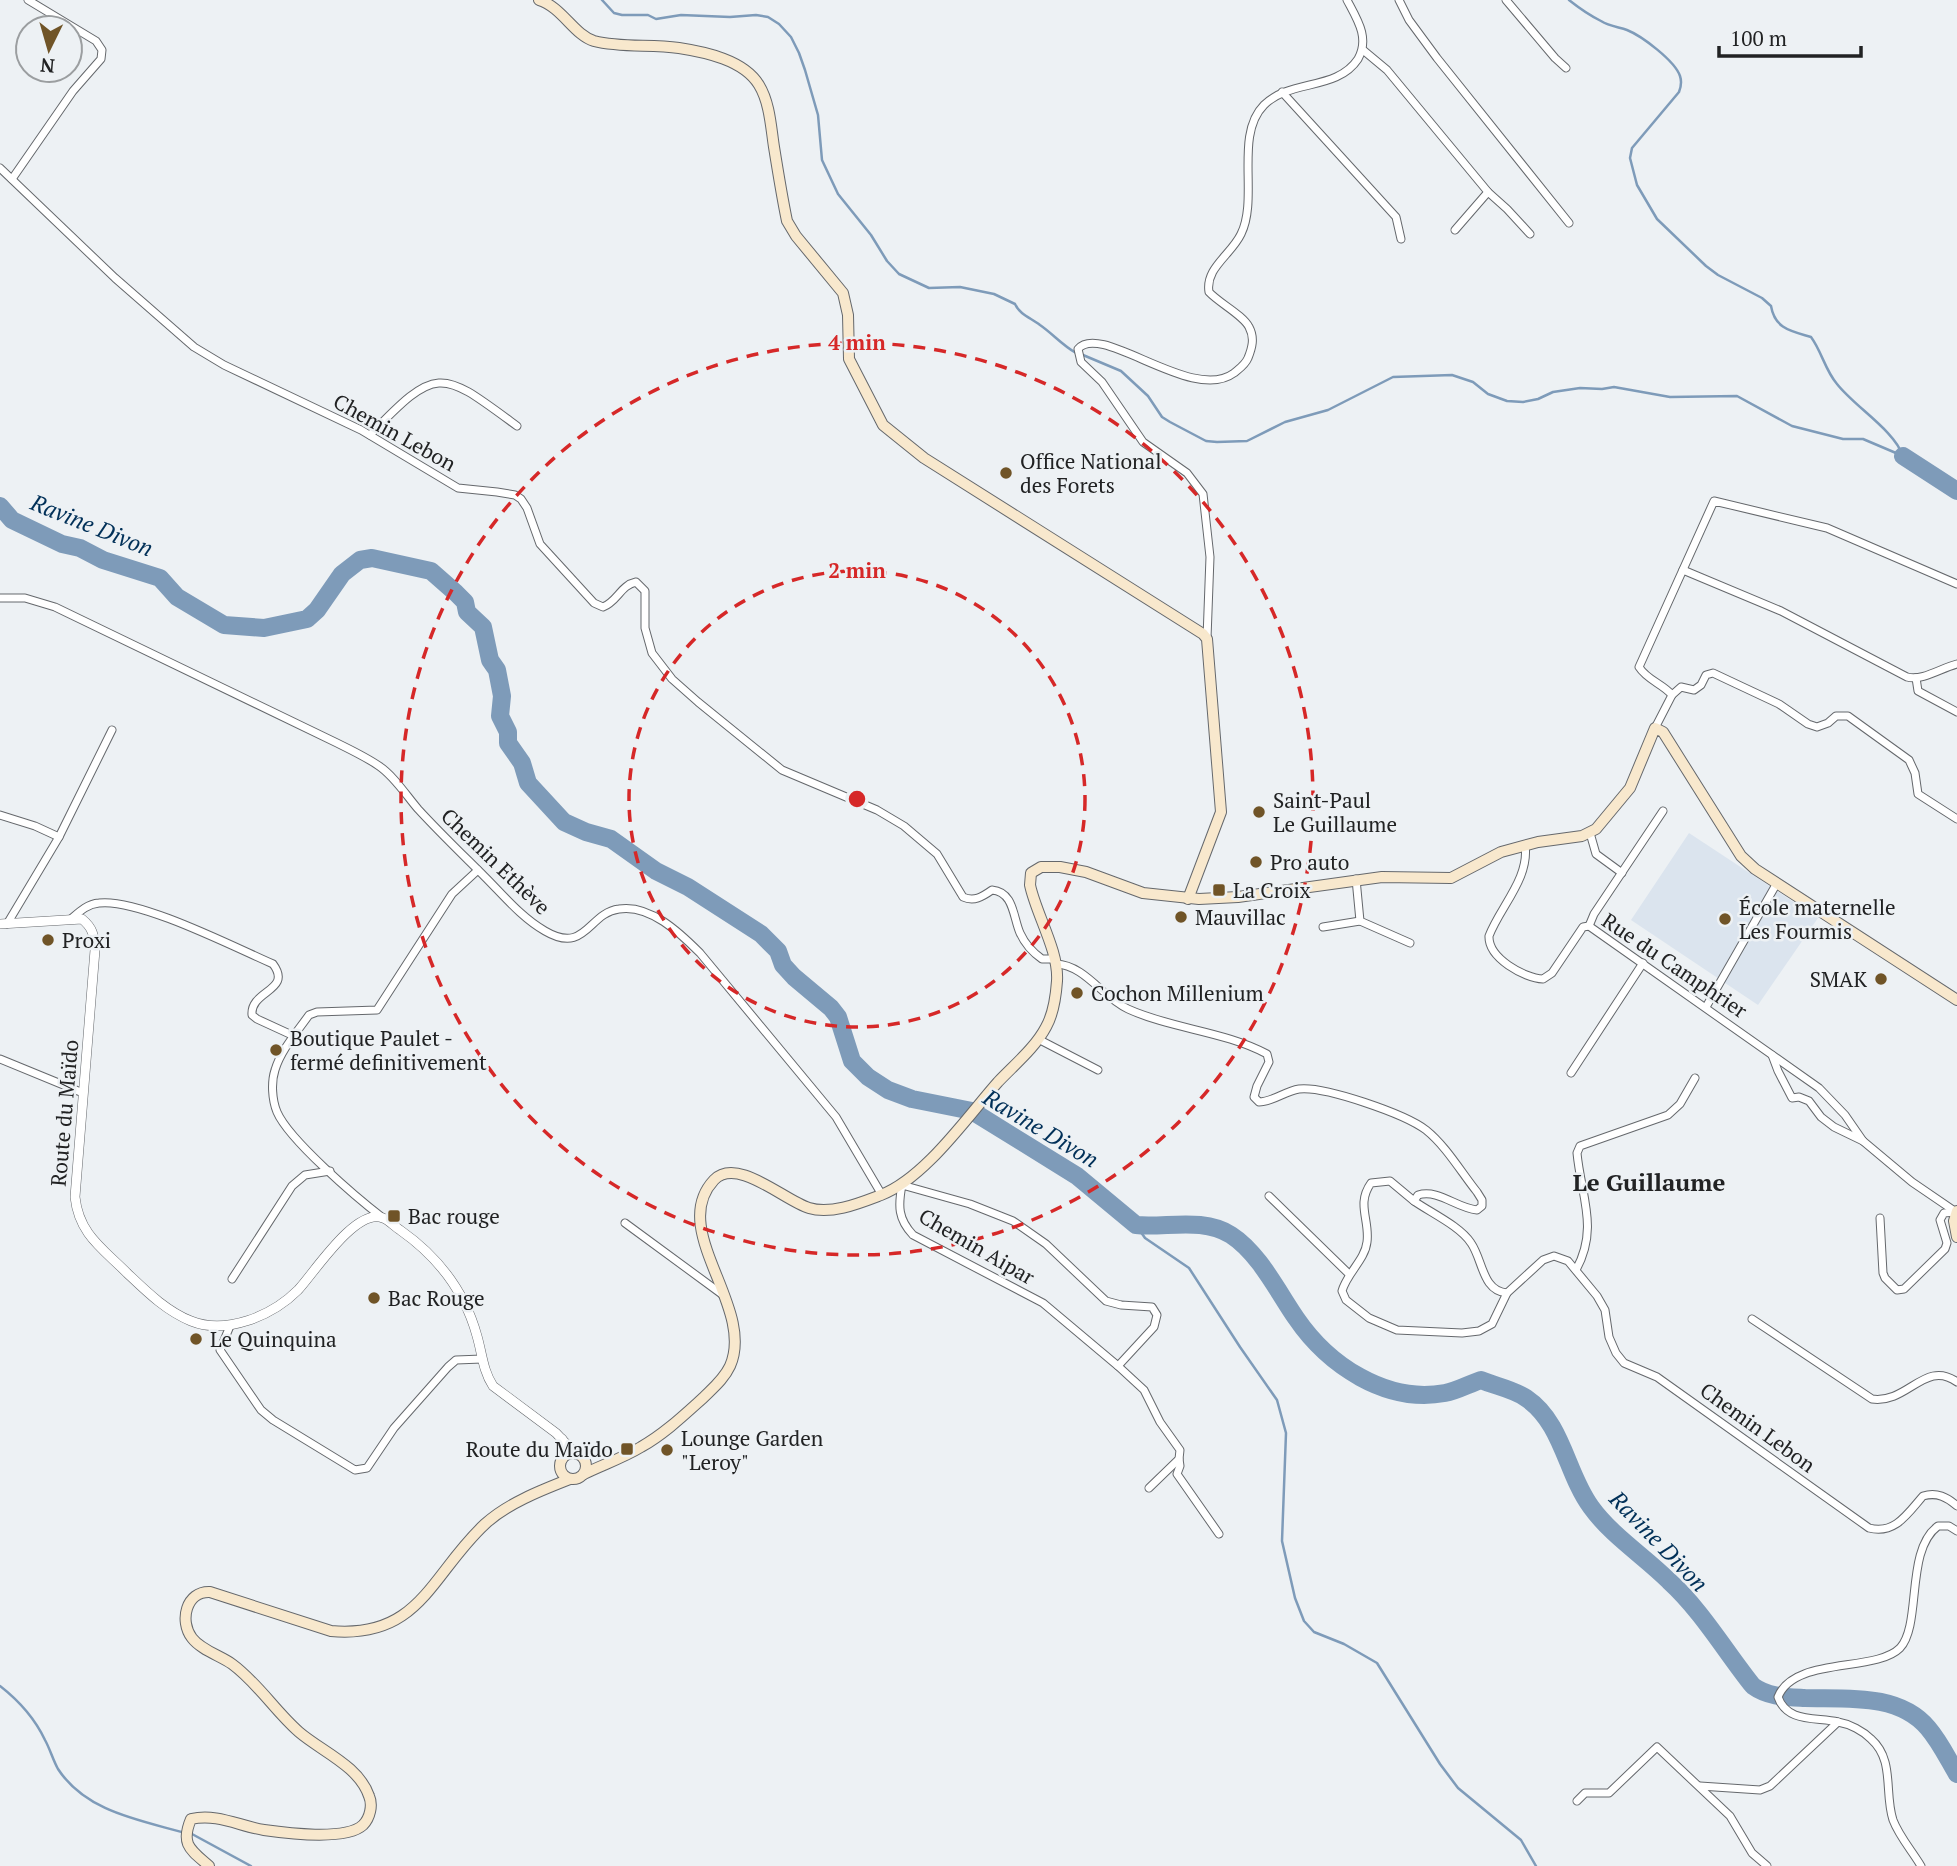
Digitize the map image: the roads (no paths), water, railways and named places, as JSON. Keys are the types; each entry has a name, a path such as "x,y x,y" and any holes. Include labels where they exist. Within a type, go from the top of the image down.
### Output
{"main road":[{"path":"539,0 555,7 589,39 611,45 646,44 707,54 730,62 748,74 759,85 768,109 787,221 796,236 843,293 848,315 849,359 883,425 924,458 1207,639 1221,812 1188,899"},
{"path":"209,1866 190,1850 186,1838 191,1819 210,1817 264,1830 330,1835 351,1832 363,1825 371,1805 364,1786 340,1761 294,1727 243,1672 194,1640 186,1628 185,1610 191,1600 201,1591 210,1592 331,1631 350,1633 393,1623 411,1611 486,1523 549,1487 580,1477 642,1447 672,1426 721,1381 731,1365 734,1345 732,1319 700,1225 702,1201 716,1178 728,1173 744,1174 811,1209 836,1209 881,1195 902,1185 944,1144 1046,1028 1057,983 1055,961 1030,885 1029,878 1034,869 1050,866 1086,872 1143,893 1188,899 1238,897 1356,879 1398,876 1451,878 1489,858 1525,845 1590,833 1603,822 1630,788 1655,728 1663,732 1741,856 1755,869 1957,1000"},
{"path":"1956,1211 1954,1227 1957,1237"},
{"path":"549,1487 567,1454 579,1454 586,1461 605,1464"},
{"path":"583,1474 586,1461"},
{"path":"561,1464 562,1473 570,1479"}],"street":[{"path":"12,179 73,91 100,59 102,50 96,41 28,0"},
{"path":"1207,639 1210,557 1203,494 1187,473 1143,442 1102,382 1081,362 1078,349 1082,344 1102,344 1166,371 1209,380 1228,377 1246,364 1254,345 1249,327 1209,292 1207,282 1210,274 1241,235 1247,221 1251,133 1255,116 1264,104 1282,92 1342,76 1354,65 1363,50 1362,27 1347,0"},
{"path":"1399,0 1409,20 1430,49 1569,223"},
{"path":"1506,0 1566,68"},
{"path":"1363,50 1387,70 1488,192 1530,234"},
{"path":"1282,92 1396,217 1401,239"},
{"name":"Chemin Lebon","path":"0,168 115,278 194,347 224,365 370,435 458,488 515,495 527,508 540,544 594,603 603,607 609,605 629,584 636,582 642,586 645,591 645,628 653,653 672,679 689,695 782,770 877,810 904,826 937,853 946,865 958,893 963,897 969,900 978,899 992,890 1004,894 1011,902 1021,935 1042,959 1069,967 1096,984 1119,1005 1130,1010 1267,1054 1269,1062 1254,1097 1259,1102 1283,1093 1310,1089 1371,1105 1410,1120 1439,1142 1477,1192 1482,1206 1477,1210 1463,1209 1436,1194 1418,1195 1414,1200"},
{"path":"1455,230 1488,192"},
{"path":"370,435 420,388 440,382 460,386 517,426"},
{"path":"1672,695 1644,674 1639,667 1714,501 1827,528 1957,584"},
{"path":"1683,570 1781,611 1907,677 1916,678 1957,664"},
{"name":"Chemin Ethève","path":"0,598 25,598 55,607 380,766 430,822 520,912 545,931 565,939 583,935 601,918 617,909 633,909 656,918 681,935 720,976 836,1117 881,1195"},
{"path":"1655,728 1672,695 1681,687 1694,690 1701,685 1706,675 1713,673 1817,727 1836,716 1848,716 1909,760 1915,773 1918,794 1957,819"},
{"path":"1916,678 1918,691 1957,712"},
{"path":"4,924 59,837 111,730"},
{"path":"1589,926 1594,914 1663,811"},
{"path":"0,814 59,837"},
{"path":"1590,833 1596,854 1622,873"},
{"name":"Rue du Camphrier","path":"1525,845 1526,862 1491,932 1491,949 1496,955 1531,978 1543,979 1552,972 1583,927 1589,926 1819,1088 1845,1115 1863,1141"},
{"path":"478,870 452,894 377,1010 317,1012 309,1015 275,1069 272,1088 277,1111 291,1132 383,1218 431,1255 456,1288 470,1316 487,1377 494,1386 562,1439 575,1453"},
{"path":"1356,879 1360,921"},
{"path":"1706,1007 1777,883"},
{"path":"4,924 71,919 83,908 96,903 127,904 157,914 273,964 279,972 278,979 275,986 256,1000 251,1008 252,1014 257,1019 294,1036"},
{"name":"Route du Maïdo","path":"71,919 82,919 91,926 94,936 75,1197 85,1231 139,1285 172,1311 192,1322 230,1326 266,1313 285,1301 350,1230 363,1219 372,1216 383,1218"},
{"path":"1323,927 1360,921 1410,943"},
{"path":"1571,1073 1643,963"},
{"path":"1038,1039 1098,1070"},
{"name":"Rue du Camphrier","path":"1772,1054 1777,1071 1792,1098 1799,1097 1809,1101 1827,1122 1863,1141 1912,1182 1956,1211"},
{"path":"0,1059 83,1093"},
{"path":"1507,1293 1498,1292 1489,1284 1472,1243 1460,1230 1390,1181 1371,1183 1365,1191 1364,1200 1368,1241 1342,1291 1346,1300 1369,1318 1397,1330 1462,1333 1479,1331 1492,1324 1507,1293 1543,1260 1554,1256 1561,1258 1576,1270 1585,1254 1588,1213 1578,1163 1577,1153 1580,1146 1668,1115 1680,1104 1695,1078"},
{"path":"232,1279 292,1186 305,1175 330,1171"},
{"name":"Chemin Aipar","path":"1118,1366 1154,1327 1157,1315 1152,1307 1121,1306 1106,1301 1046,1244 1013,1221 970,1204 902,1185 898,1210 904,1225 913,1235 1043,1303 1118,1366 1144,1390 1160,1422 1180,1450 1179,1459"},
{"path":"1269,1196 1349,1275"},
{"path":"1880,1218 1883,1273 1897,1290 1904,1289 1945,1249 1947,1242 1940,1220 1944,1213 1956,1211"},
{"path":"625,1223 726,1298"},
{"name":"Chemin Lebon","path":"1576,1270 1605,1310 1609,1337 1624,1363 1657,1377 1869,1528 1883,1530 1893,1527 1923,1496 1929,1494 1945,1497 1957,1506"},
{"path":"1752,1319 1872,1399 1892,1399 1931,1376 1942,1375 1957,1382"},
{"path":"230,1326 220,1350 261,1410 355,1470 368,1468 394,1428 456,1360 482,1359"},
{"path":"561,1464 562,1439"},
{"path":"1149,1488 1179,1459"},
{"path":"1179,1459 1177,1474 1219,1534"},
{"path":"1921,1866 1893,1818 1887,1769 1880,1749 1861,1731 1838,1722 1796,1716 1784,1708 1778,1697 1786,1684 1827,1666 1871,1661 1900,1648 1907,1636 1919,1559 1926,1542 1938,1526 1949,1526 1957,1531"},
{"path":"1700,1786 1760,1790 1770,1786 1838,1722"},
{"path":"1577,1801 1585,1793 1609,1793 1657,1747 1730,1816 1752,1853 1768,1866"}],"waterway":[{"path":"602,0 614,13 622,15 648,15 656,19 681,15 756,15 768,17 779,24 791,37 805,70 818,115 822,160 838,194 871,235 887,261 899,274 929,288 960,287 994,294 1015,304 1023,314 1076,353"},
{"path":"1569,0 1604,23 1627,30 1641,38 1665,56 1680,76 1679,92 1632,148 1630,158 1637,185 1657,219 1706,266 1762,298 1771,306 1776,320 1785,328 1811,337 1837,384 1883,428 1903,456"},
{"path":"1083,355 1121,371 1148,396 1162,417 1206,441 1247,441 1285,422 1328,410 1393,377 1452,375 1473,382 1488,394 1507,401 1523,402 1553,392 1580,388 1614,387 1670,397 1737,396 1792,426 1843,439 1863,439 1903,456"},
{"path":"1903,456 1957,491"},
{"name":"Ravine Divon","path":"0,506 12,520 62,544 80,548 103,560 160,578 177,597 224,625 264,628 307,619 317,610 342,574 360,560 372,558 431,571 465,602 467,612 483,627 502,696 500,716 508,732 508,743 522,763 528,783 564,822 611,839 656,871 688,887 761,934 778,951 783,965 794,977 838,1017 852,1061 868,1077 888,1090 912,1099 972,1111 1077,1176 1136,1225 1209,1226 1231,1235 1259,1262 1309,1335 1324,1351 1360,1377 1401,1393 1423,1395 1450,1392 1481,1380 1526,1398 1548,1421 1591,1507 1628,1546 1681,1593 1753,1686 1778,1696 1871,1700 1902,1709 1928,1728 1957,1774"},
{"path":"1136,1225 1145,1238 1189,1268 1277,1400 1286,1433 1282,1541 1295,1598 1304,1621 1314,1632 1344,1644 1377,1663 1458,1788 1521,1840 1536,1866"},
{"path":"0,1686 31,1717 58,1769 83,1795 115,1812 185,1833"},
{"path":"192,1834 251,1866"}],"place":[{"name":"Office National des Forets","path":"1006,473"},
{"name":"Saint-Paul Le Guillaume","path":"1259,812"},
{"name":"Pro auto","path":"1256,862"},
{"name":"La Croix","path":"1219,890"},
{"name":"Mauvillac","path":"1181,917"},
{"name":"École maternelle Les Fourmis","path":"1725,919"},
{"name":"Proxi","path":"48,940"},
{"name":"SMAK","path":"1881,979"},
{"name":"Cochon Millenium","path":"1077,993"},
{"name":"Boutique Paulet - fermé definitivement","path":"276,1050"},
{"name":"Bac rouge","path":"394,1216"},
{"name":"Bac Rouge","path":"374,1298"},
{"name":"Le Quinquina","path":"196,1339"},
{"name":"Route du Maïdo","path":"627,1449"},
{"name":"Lounge Garden \"Leroy\"","path":"667,1450"}],"district":[{"name":"Le Guillaume","path":"1649,1182"}]}
